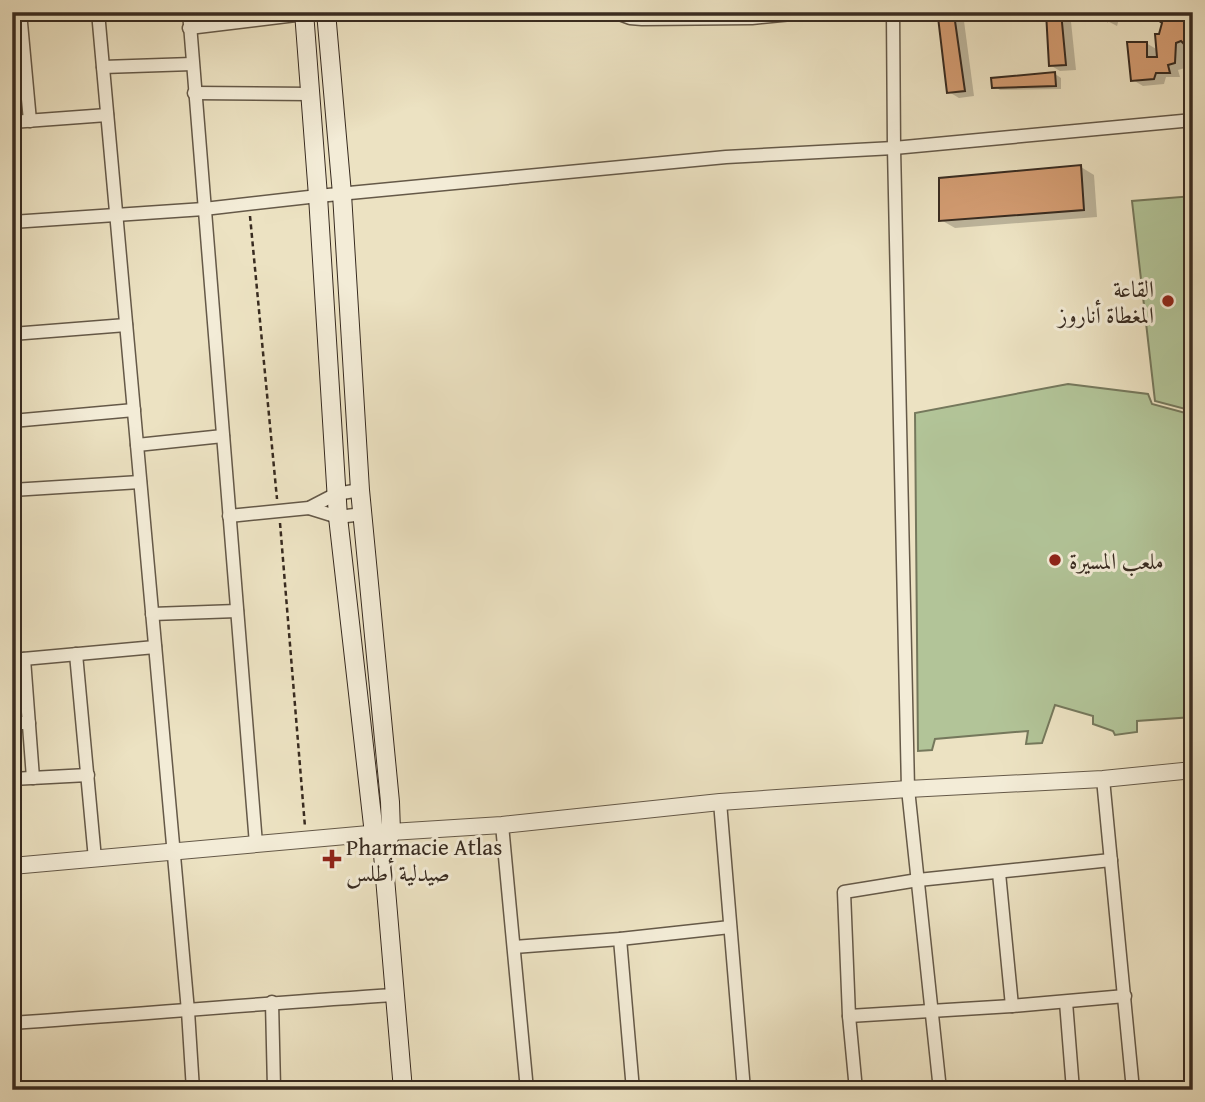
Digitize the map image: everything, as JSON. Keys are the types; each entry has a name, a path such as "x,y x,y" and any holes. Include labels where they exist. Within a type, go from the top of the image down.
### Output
{"main road":[{"path":"326,12 342,194 360,490 390,802 382,833"},
{"path":"304,13 338,517 382,833 402,1090"}],"street":[{"path":"20,12 17,38 30,121"},
{"path":"98,12 193,1090"},
{"path":"188,12 256,844"},
{"path":"614,12 630,18 812,12"},
{"path":"893,12 908,789 940,1090"},
{"path":"189,29 304,13"},
{"path":"103,67 192,64"},
{"path":"194,93 311,93"},
{"path":"12,122 107,115"},
{"path":"12,222 204,209 318,195 726,157 894,148 1193,120"},
{"path":"12,334 126,325"},
{"path":"12,421 134,410"},
{"path":"137,445 223,436"},
{"path":"12,490 140,482"},
{"path":"229,516 309,508 336,494 360,490"},
{"path":"309,508 338,517 363,514"},
{"path":"152,614 237,611"},
{"path":"33,778 29,723 18,659 155,647"},
{"path":"76,654 94,859"},
{"path":"12,723 29,723"},
{"path":"12,866 502,825 720,802 1103,779 1193,770"},
{"path":"12,779 88,775"},
{"path":"1103,779 1133,1090"},
{"path":"720,802 744,1090"},
{"path":"502,825 527,1090"},
{"path":"856,1090 849,1016 844,892 918,880 1111,860"},
{"path":"999,873 1012,1006"},
{"path":"514,947 730,927"},
{"path":"620,939 633,1090"},
{"path":"12,1023 395,995"},
{"path":"849,1016 1125,996"},
{"path":"272,1002 274,1088"},
{"path":"1066,1002 1073,1090"}],"green space":[{"name":"القاعة المغطاة أناروز","path":"1193,196 1193,411 1155,401 1132,201"},
{"name":"ملعب المسيرة","path":"1068,384 1148,394 1152,404 1193,415 1193,717 1137,721 1137,732 1115,735 1113,731 1093,724 1093,716 1055,705 1042,743 1026,744 1028,731 935,739 932,750 918,751 915,413"}],"building":[{"path":"1046,12 1061,12 1066,65 1049,66"},
{"path":"1093,12 1110,12 1107,21 1092,15"},
{"path":"1147,12 1177,12 1193,28 1187,31 1193,41 1187,47 1181,41 1176,43 1175,63 1168,65 1170,73 1156,73 1154,79 1131,81 1127,42 1147,42 1147,57 1157,57 1155,34 1159,34 1162,23"},
{"path":"954,14 965,91 947,93 938,17"},
{"path":"1055,72 1056,86 992,88 991,78"},
{"path":"1081,165 1084,210 939,221 939,178"}],"place":[{"name":"القاعة المغطاة أناروز","path":"1168,301"},
{"name":"ملعب المسيرة","path":"1055,560"},
{"name":"Pharmacie Atlas صيدلية أطلس","path":"332,859"}]}
